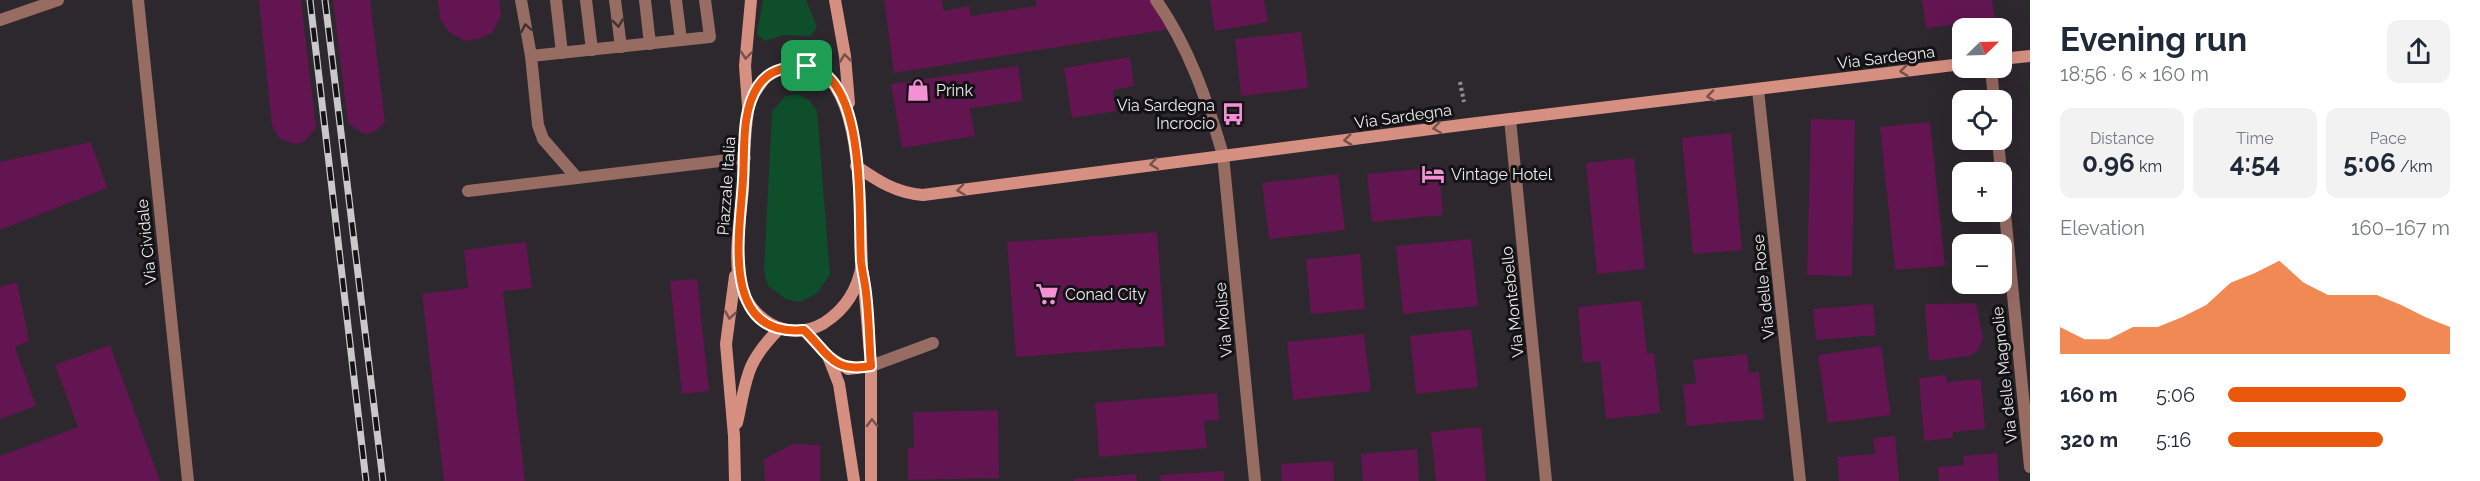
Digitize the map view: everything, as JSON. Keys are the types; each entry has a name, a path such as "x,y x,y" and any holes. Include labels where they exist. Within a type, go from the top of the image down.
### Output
{"main road":[{"path":"748,109 745,66 751,0"},
{"path":"835,0 845,56 850,117"},
{"path":"2012,58 2030,56"},
{"name":"Via Sardegna","path":"856,166 882,184 906,194 923,195 1223,155 1952,65"},
{"name":"Piazzale Italia","path":"807,66 816,68 836,84 850,117 856,166 862,264 860,278 846,304 823,323 804,330 769,325 747,304 740,282 738,257 748,109 760,84 768,76 784,67 807,66"},
{"path":"735,481 734,436 726,344 738,257"},
{"path":"862,264 871,366 871,481"},
{"path":"734,436 749,368 757,353 780,328"},
{"path":"804,330 828,356 848,369 871,366"},
{"path":"828,356 839,384 854,481"}],"street":[{"path":"0,20 58,0"},
{"name":"Via Cividale","path":"138,0 188,481"},
{"path":"521,0 531,56 535,113 540,132 554,153 577,178"},
{"path":"556,0 562,52"},
{"path":"586,0 592,50"},
{"path":"615,0 621,47"},
{"path":"645,0 650,44"},
{"path":"676,0 681,40"},
{"path":"531,56 710,38 705,0"},
{"name":"Via Molise","path":"1156,0 1175,27 1201,86 1223,155 1255,481"},
{"name":"Via delle Rose","path":"1758,90 1800,481"},
{"name":"Via Montebello","path":"1510,119 1546,481"},
{"path":"468,191 745,158"},
{"name":"Via delle Magnolie","path":"2006,222 2030,466"},
{"path":"871,366 933,343"}],"green space":[{"path":"763,0 806,0 817,27 811,36 783,35 765,41 757,34"},
{"path":"799,94 810,101 817,111 830,275 816,294 800,302 786,299 768,286 764,271 772,111 786,96"}],"building":[{"path":"259,0 301,0 316,128 302,143 293,144 279,138 272,126"},
{"path":"333,0 370,0 385,122 377,130 368,134 362,133 348,123"},
{"path":"438,0 499,0 501,15 492,33 465,41 449,32 440,19"},
{"path":"884,0 942,0 944,11 969,6 971,16 1036,6 1036,0 1151,0 1170,29 894,73"},
{"path":"1210,0 1264,0 1268,22 1215,31"},
{"path":"1922,0 1992,0 1995,18 1952,18 1952,25 1926,28"},
{"path":"1301,32 1308,88 1241,96 1235,39"},
{"path":"1130,57 1134,86 1113,90 1116,111 1072,118 1064,68"},
{"path":"1018,66 1023,101 970,108 975,136 902,148 891,84"},
{"path":"1811,119 1855,120 1852,276 1807,275"},
{"path":"1930,122 1945,266 1895,270 1880,127"},
{"path":"1731,133 1742,250 1693,254 1682,138"},
{"path":"91,142 107,188 0,230 0,162"},
{"path":"1634,158 1645,269 1597,274 1586,163"},
{"path":"1439,167 1443,215 1372,222 1367,174"},
{"path":"1338,174 1345,230 1269,239 1262,183"},
{"path":"1157,232 1165,346 1016,357 1007,242"},
{"path":"1471,239 1478,306 1403,314 1396,246"},
{"path":"526,242 532,288 503,291 525,481 444,481 422,294 468,288 464,250"},
{"path":"1360,254 1365,309 1311,314 1306,259"},
{"path":"697,279 709,391 682,394 670,281"},
{"path":"17,282 29,341 15,347 36,406 0,419 0,287"},
{"path":"1641,301 1647,354 1654,353 1660,413 1606,419 1600,361 1583,363 1578,307"},
{"path":"1976,303 1983,338 1978,350 1970,356 1929,361 1925,304"},
{"path":"1873,304 1876,335 1816,340 1813,309"},
{"path":"1471,329 1478,387 1416,394 1410,336"},
{"path":"1364,334 1371,391 1293,400 1287,342"},
{"path":"110,345 160,481 0,481 0,456 78,427 55,365"},
{"path":"1881,346 1891,415 1828,423 1818,355"},
{"path":"1747,354 1749,373 1759,372 1764,419 1687,426 1683,385 1696,383 1693,360"},
{"path":"1946,375 1947,382 1981,379 1985,429 1953,432 1953,438 1924,441 1919,378"},
{"path":"1217,393 1219,420 1204,421 1207,448 1099,457 1095,403"},
{"path":"998,410 999,478 908,480 908,448 914,448 913,412"},
{"path":"1481,427 1486,481 1436,481 1431,432"},
{"path":"1895,436 1899,481 1839,481 1837,457 1875,454 1873,438"},
{"path":"793,444 820,445 820,481 765,481 764,459"},
{"path":"1417,449 1419,481 1363,481 1361,454"},
{"path":"1997,453 1999,481 1939,481 1938,467 1964,465 1963,456"},
{"path":"1333,461 1334,481 1282,481 1281,464"},
{"path":"1224,471 1224,481 1161,481 1160,475"},
{"path":"1136,474 1137,481 1074,481 1074,479"}],"railway":[{"path":"310,0 366,481"},
{"path":"325,0 383,481"}],"place":[{"name":"Prink","path":"918,90"},
{"name":"Via Sardegna Incrocio","path":"1233,114"},
{"name":"Vintage Hotel","path":"1433,174"},
{"name":"Conad City","path":"1047,294"}],"route":[{"path":"807,66 827,74 836,84 850,117 856,154 871,366 857,369 841,367 804,330 788,330 769,325 747,304 740,282 738,257 748,109 760,84 768,76 784,67 807,66"}]}
